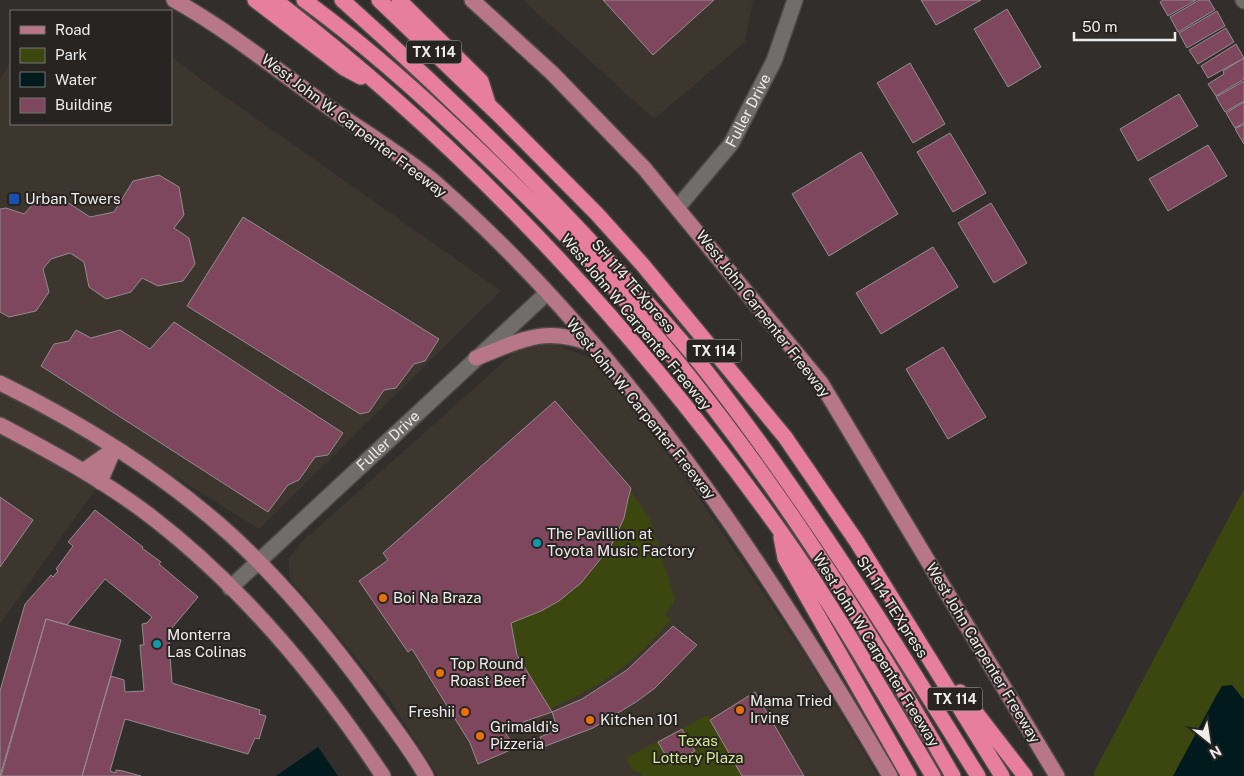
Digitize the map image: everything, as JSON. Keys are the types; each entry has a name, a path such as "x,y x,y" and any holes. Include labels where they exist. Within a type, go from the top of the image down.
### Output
{"highway":[{"path":"255,0 344,68 379,86"},
{"name":"West John W Carpenter Freeway","path":"275,0 379,86 478,174 534,230 667,381 780,530 872,674 933,776"},
{"name":"SH 114 TEXpress","path":"304,0 333,21 440,113 540,209 626,301 698,388 804,533 911,702 953,776"},
{"name":"SH 114 TEXpress","path":"342,0 453,101 551,199 636,291 712,378 775,463 850,572 978,776"},
{"name":"TX 114","path":"379,0 597,214 636,257 784,437 857,542 1002,776"},
{"path":"399,0 482,81 488,105"},
{"path":"780,530 785,558 908,776"},
{"path":"907,622 1025,776"}],"main road":[{"name":"West John W. Carpenter Freeway","path":"174,0 219,26 437,184 547,293 591,344 685,461 767,575 818,653 890,776"},
{"name":"West John Carpenter Freeway","path":"472,0 558,80 644,168 821,383 1057,776"},
{"path":"476,358 532,336 552,334 572,337 591,344"},
{"path":"0,383 28,397 114,449 172,487 229,534 301,608 344,661 426,776"},
{"path":"0,425 83,471 149,515 230,588 316,680 384,776"},
{"path":"83,471 114,449"},
{"path":"100,482 114,449"}],"street":[{"name":"Fuller Drive","path":"678,207 731,144 774,61 795,0"},
{"name":"Fuller Drive","path":"230,588 547,293"}],"shaded area":[{"path":"523,0 753,0 745,42 654,119"},
{"path":"172,57 210,86 501,291 259,529 126,446 0,624 0,79 10,63 10,125 172,125"},
{"path":"549,342 593,359 682,473 804,653 878,776 438,776 386,694 290,579 288,559 303,541 516,351"}],"green space":[{"path":"1244,489 1244,776 1094,776 1093,774"},
{"path":"630,490 650,519 675,600 665,615 671,619 644,649 616,672 586,691 550,709 517,655 511,623 535,614 556,602 590,574 614,537"},
{"name":"Texas Lottery Plaza","path":"708,715 743,776 642,776 631,769 626,758"}],"water":[{"path":"1232,685 1244,700 1244,776 1173,776 1222,686"},
{"path":"318,747 338,776 276,776"}],"building":[{"path":"603,0 714,0 653,55"},
{"path":"921,0 981,0 936,25"},
{"path":"1163,0 1196,0 1168,16 1160,2"},
{"path":"1199,0 1209,0 1215,10 1178,32 1170,17"},
{"path":"1007,9 1041,67 1008,87 974,29"},
{"path":"1217,11 1225,26 1187,48 1179,33"},
{"path":"1226,28 1234,42 1198,64 1189,50"},
{"path":"1236,44 1244,58 1208,78 1201,66"},
{"path":"1244,58 1244,79 1216,96 1208,84 1224,74 1223,71"},
{"path":"910,63 945,124 913,143 877,83"},
{"path":"1244,81 1244,101 1225,112 1216,97"},
{"path":"1179,94 1198,126 1138,161 1120,129"},
{"path":"1244,102 1244,123 1235,128 1226,113"},
{"path":"1244,124 1244,144 1235,129"},
{"path":"950,133 986,193 953,212 917,152"},
{"path":"1208,145 1227,176 1168,211 1149,179"},
{"path":"861,152 898,214 829,256 792,194"},
{"name":"Urban Towers","path":"159,175 179,187 184,215 174,228 189,238 195,264 183,281 158,286 142,278 131,292 106,299 89,287 84,262 70,253 51,259 43,269 49,292 36,311 9,317 0,312 0,209 6,208 24,214 34,203 61,198 90,217 114,212 133,181"},
{"path":"991,203 1027,263 994,283 958,223"},
{"path":"243,217 439,339 425,361 414,364 396,388 384,390 369,412 360,414 187,306"},
{"path":"933,247 958,287 881,334 856,293"},
{"path":"174,322 343,433 328,455 315,457 299,480 288,485 268,512 41,366 54,344 69,341 76,330 91,338 120,330 150,349"},
{"path":"943,347 986,417 948,439 906,369"},
{"path":"555,401 631,488 624,518 611,546 581,583 559,601 541,611 511,623 517,655 552,712 503,729 515,748 478,764 470,743 412,649 408,652 359,581 388,560 383,553"},
{"path":"0,497 33,520 0,567"},
{"name":"Monterra Las Colinas","path":"95,510 161,562 159,564 198,597 172,628 168,627 172,683 260,710 259,714 266,716 259,739 255,738 248,754 125,719 110,771 116,773 116,770 123,771 141,776 82,776 111,676 124,680 125,692 144,691 140,645 144,645 142,624 147,623 152,617 105,579 67,625 46,619 0,776 0,691 25,604 51,575 53,577 58,571 56,569 73,546 68,542"},
{"path":"46,619 121,640 82,776 1,776"},
{"path":"673,626 697,645 655,688 593,728 543,747 540,737 558,730 552,712 582,699 627,670"},
{"path":"755,692 804,776 742,776 710,720"},
{"path":"682,729 695,751 671,765 658,742"}],"place":[{"name":"Urban Towers","path":"14,199"},
{"name":"The Pavillion at Toyota Music Factory","path":"537,543"},
{"name":"Boi Na Braza","path":"383,598"},
{"name":"Monterra Las Colinas","path":"157,644"},
{"name":"Top Round Roast Beef","path":"440,673"},
{"name":"Mama Tried Irving","path":"740,710"},
{"name":"Freshii","path":"465,712"},
{"name":"Kitchen 101","path":"590,720"},
{"name":"Grimaldi's Pizzeria","path":"480,736"}]}
